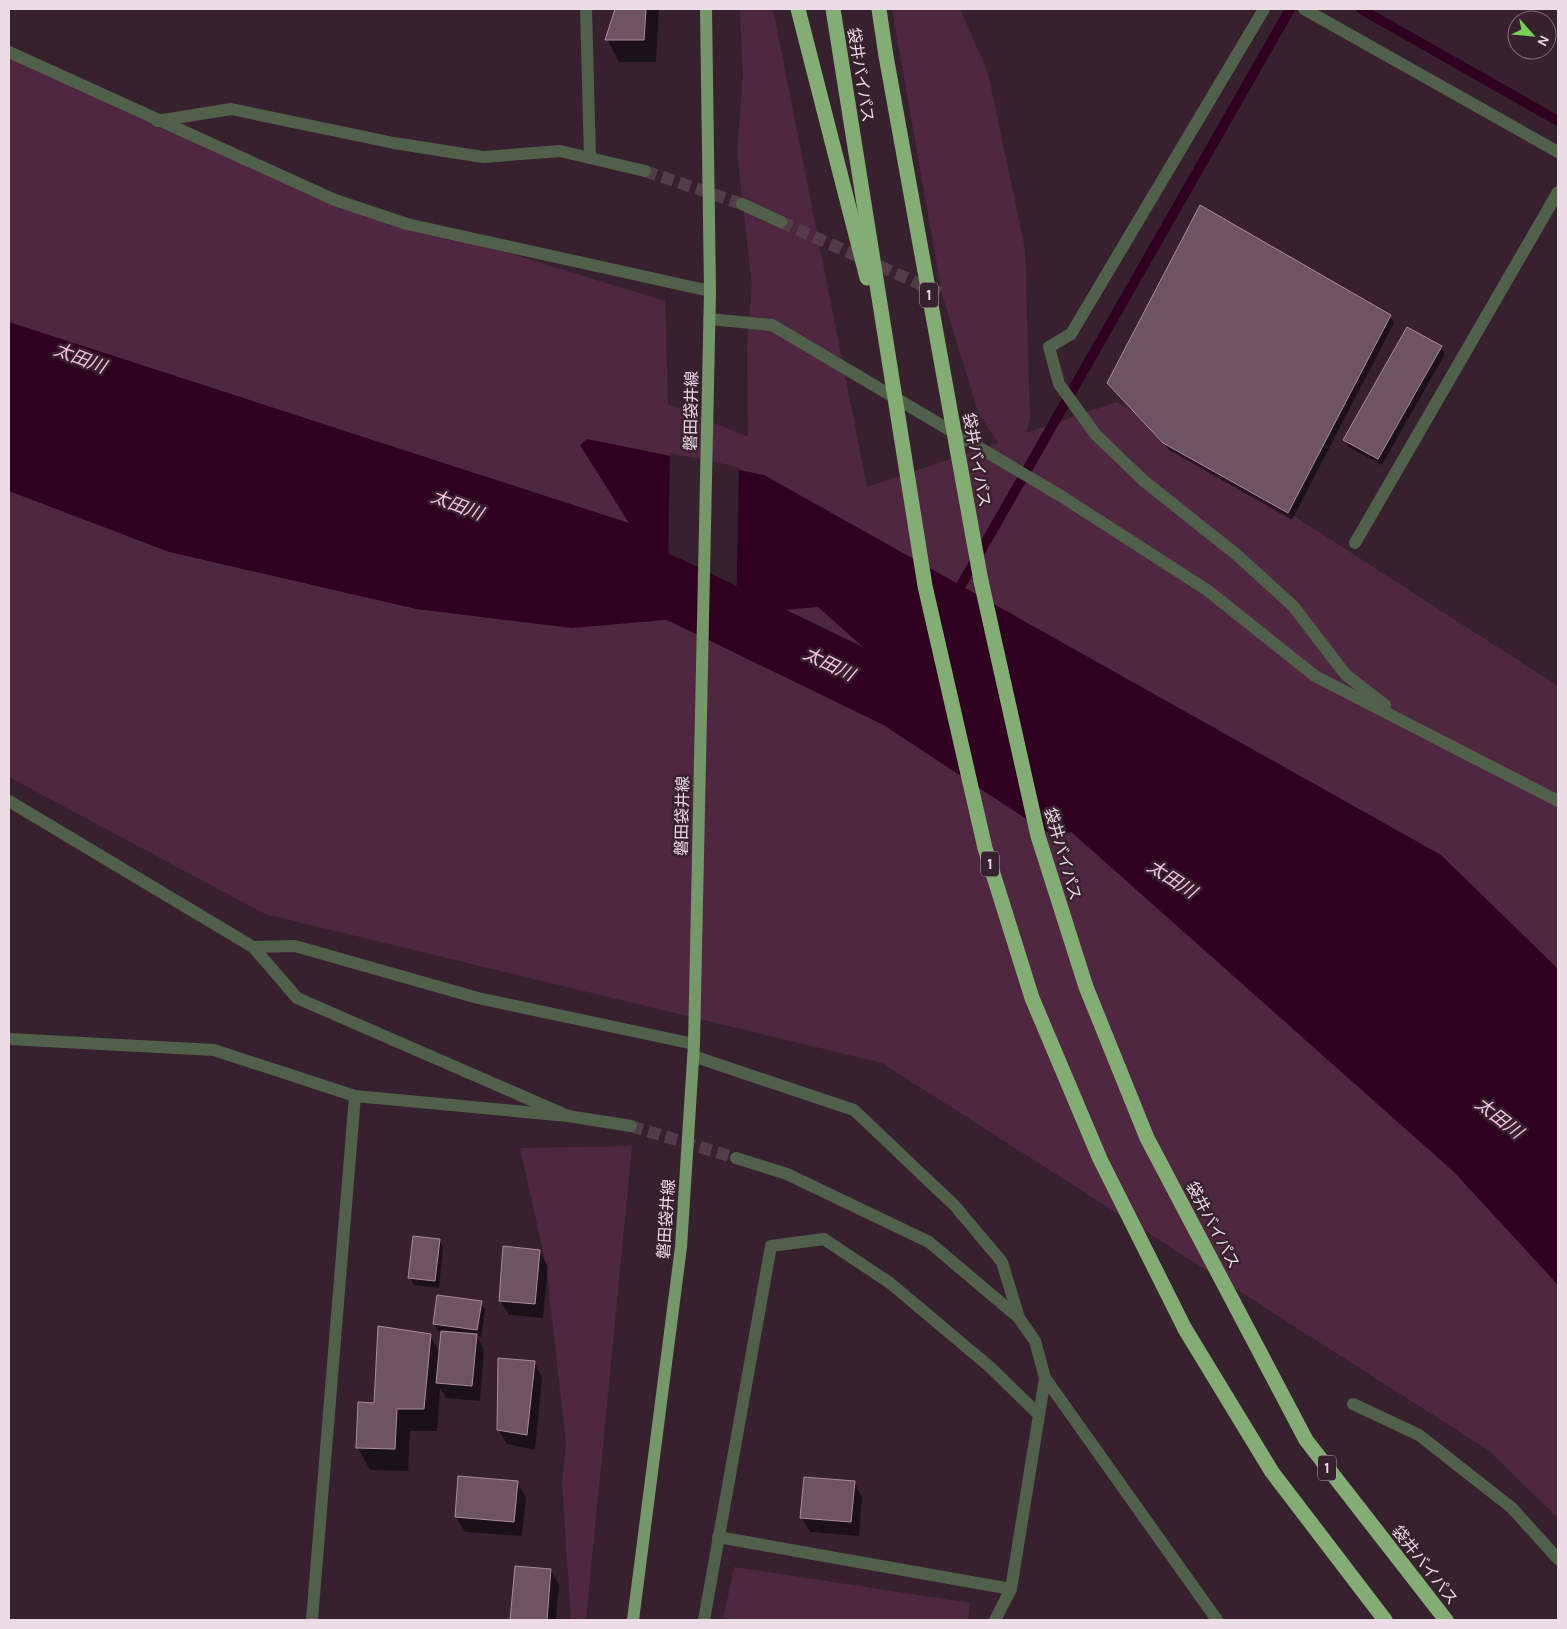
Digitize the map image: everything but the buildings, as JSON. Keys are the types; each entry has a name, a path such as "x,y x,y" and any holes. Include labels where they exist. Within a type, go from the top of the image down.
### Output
{"highway":[{"name":"1","path":"798,9 890,369"},
{"name":"袋井バイパス","path":"833,9 925,586 985,848 1032,998 1100,1159 1185,1329 1272,1472 1385,1620"},
{"name":"袋井バイパス","path":"879,9 981,581 1038,836 1086,987 1147,1138 1306,1440 1446,1620"}],"main road":[{"name":"磐田袋井線","path":"633,1620 681,1247 693,1050 710,291 706,9"}],"street":[{"path":"586,9 590,158"},
{"path":"1264,9 1071,334 1049,347 1058,384 1096,435 1144,481 1237,555 1293,606 1346,675 1410,724"},
{"path":"1304,9 1558,152"},
{"path":"9,52 334,200 407,224 710,291"},
{"path":"157,120 231,109 394,143 483,158 560,151 645,171"},
{"path":"1355,543 1558,192"},
{"path":"742,204 781,222"},
{"path":"709,319 772,325 1061,496 1207,590 1315,676 1558,801"},
{"path":"9,801 254,947 297,998 568,1116"},
{"path":"254,947 296,946 478,998 693,1050 854,1110 955,1206 1002,1262 1020,1318 1035,1341 1045,1378 1217,1620"},
{"path":"9,1039 214,1050 355,1096 568,1116 631,1126"},
{"path":"312,1620 355,1096"},
{"path":"736,1158 787,1174 930,1242 1020,1318"},
{"path":"704,1620 771,1246 824,1240 890,1283 990,1367 1038,1414"},
{"path":"995,1620 1011,1589 1045,1378"},
{"path":"1353,1404 1419,1435 1512,1508 1558,1559"},
{"path":"718,1537 1011,1589"}],"shaded area":[{"path":"740,9 773,9 867,487 998,443 978,412 942,294 892,9 960,9 988,73 1025,249 1030,419 1026,433 1117,402 1558,686 1558,1518 1488,1450 882,1063 265,914 9,777 9,52 335,200 665,301 668,404 748,437 747,346 752,286 737,152 743,75"},
{"path":"632,1146 586,1620 571,1620 562,1482 566,1444 546,1264 520,1148"},
{"path":"734,1567 970,1603 968,1620 723,1620"}],"water":[{"path":"9,322 629,523 580,445 587,439 764,475 1441,855 1558,969 1558,1285 1454,1172 818,607 572,628 416,609 169,552 9,491"}],"pier":[{"path":"670,453 739,467 736,616 667,622"}],"waterway":[{"path":"955,596 1290,9"},
{"path":"1361,9 1558,121"},
{"name":"太田川","path":"649,579 898,698 1059,804"},
{"path":"898,698 912,672"}],"tunnel":[{"path":"645,171 742,204"},
{"path":"781,222 942,294"},
{"path":"631,1126 736,1158"}]}
